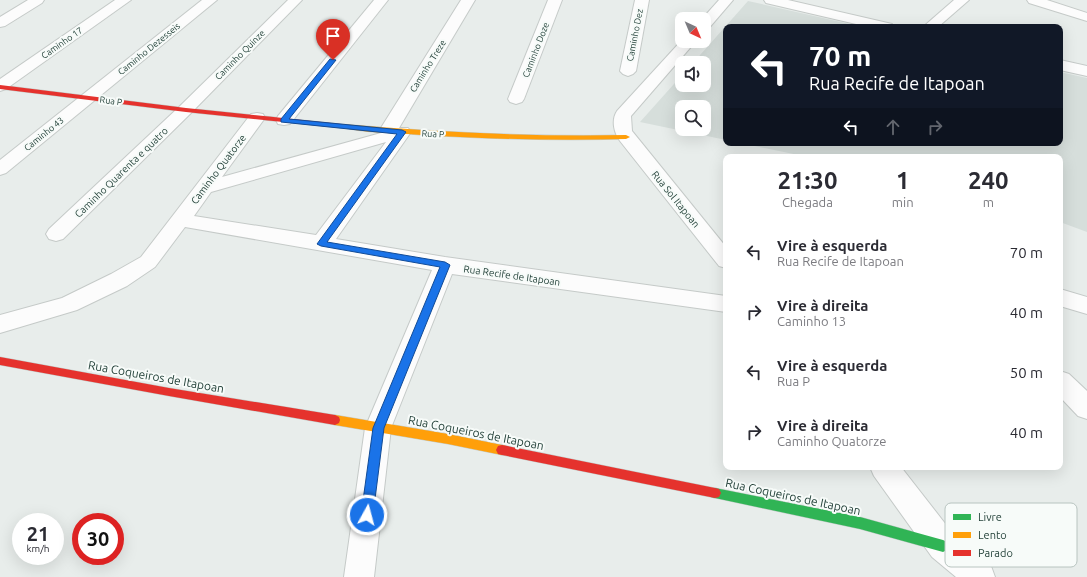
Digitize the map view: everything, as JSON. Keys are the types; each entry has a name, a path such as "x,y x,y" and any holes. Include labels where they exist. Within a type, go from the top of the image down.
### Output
{"street":[{"path":"0,23 37,0"},
{"name":"Caminho 17","path":"0,87 124,0"},
{"name":"Caminho Dezesseis","path":"89,98 210,0"},
{"name":"Caminho Quinze","path":"185,110 296,0"},
{"path":"284,120 381,0"},
{"name":"Caminho Treze","path":"321,244 395,132 468,0"},
{"name":"Caminho Doze","path":"516,99 555,0"},
{"name":"Caminho Dez","path":"628,71 642,0"},
{"path":"711,17 726,0"},
{"path":"771,0 874,24"},
{"path":"934,24 962,0"},
{"path":"1034,0 1087,17"},
{"path":"626,137 623,131 623,115 684,48"},
{"path":"1063,66 1087,71"},
{"name":"Rua P","path":"0,87 185,110 395,132 586,139 626,137"},
{"name":"Caminho 43","path":"0,169 89,98"},
{"name":"Caminho Quarenta e quatro","path":"56,234 185,110"},
{"name":"Caminho Quatorze","path":"0,324 69,304 119,280 148,262 257,118"},
{"path":"203,188 395,132"},
{"name":"Rua Sol Itapoan","path":"626,137 723,257"},
{"name":"Rua Recife de Itapoan","path":"180,220 445,265 723,304"},
{"path":"358,577 378,428 445,265"},
{"path":"1063,298 1087,306"},
{"name":"Rua Coqueiros de Itapoan","path":"0,361 177,394 448,439 860,523 943,546"},
{"path":"1063,384 1087,408"},
{"path":"886,470 943,546"},
{"path":"968,567 980,577"}],"shaded area":[{"path":"748,1 850,24 728,24"},
{"path":"723,29 723,139 707,136 711,136 711,100 675,100 675,129 640,122 675,83 675,92 711,92 711,56 699,56 706,48 711,48 711,43"},
{"path":"1063,73 1087,78 1087,232 1063,223 1063,154 793,154 755,146 1063,146"}],"traffic: fast":[{"path":"715,493 860,523 943,546"}],"traffic: slow":[{"path":"341,126 483,136 554,138 626,137"},
{"path":"335,420 448,439 502,450"}],"traffic: jam":[{"path":"0,87 186,110 341,126"},
{"path":"0,361 169,392 335,420"},
{"path":"502,450 715,493"}],"route":[{"path":"333,60 284,120 402,132 321,244 445,265 378,428 367,515"}]}
